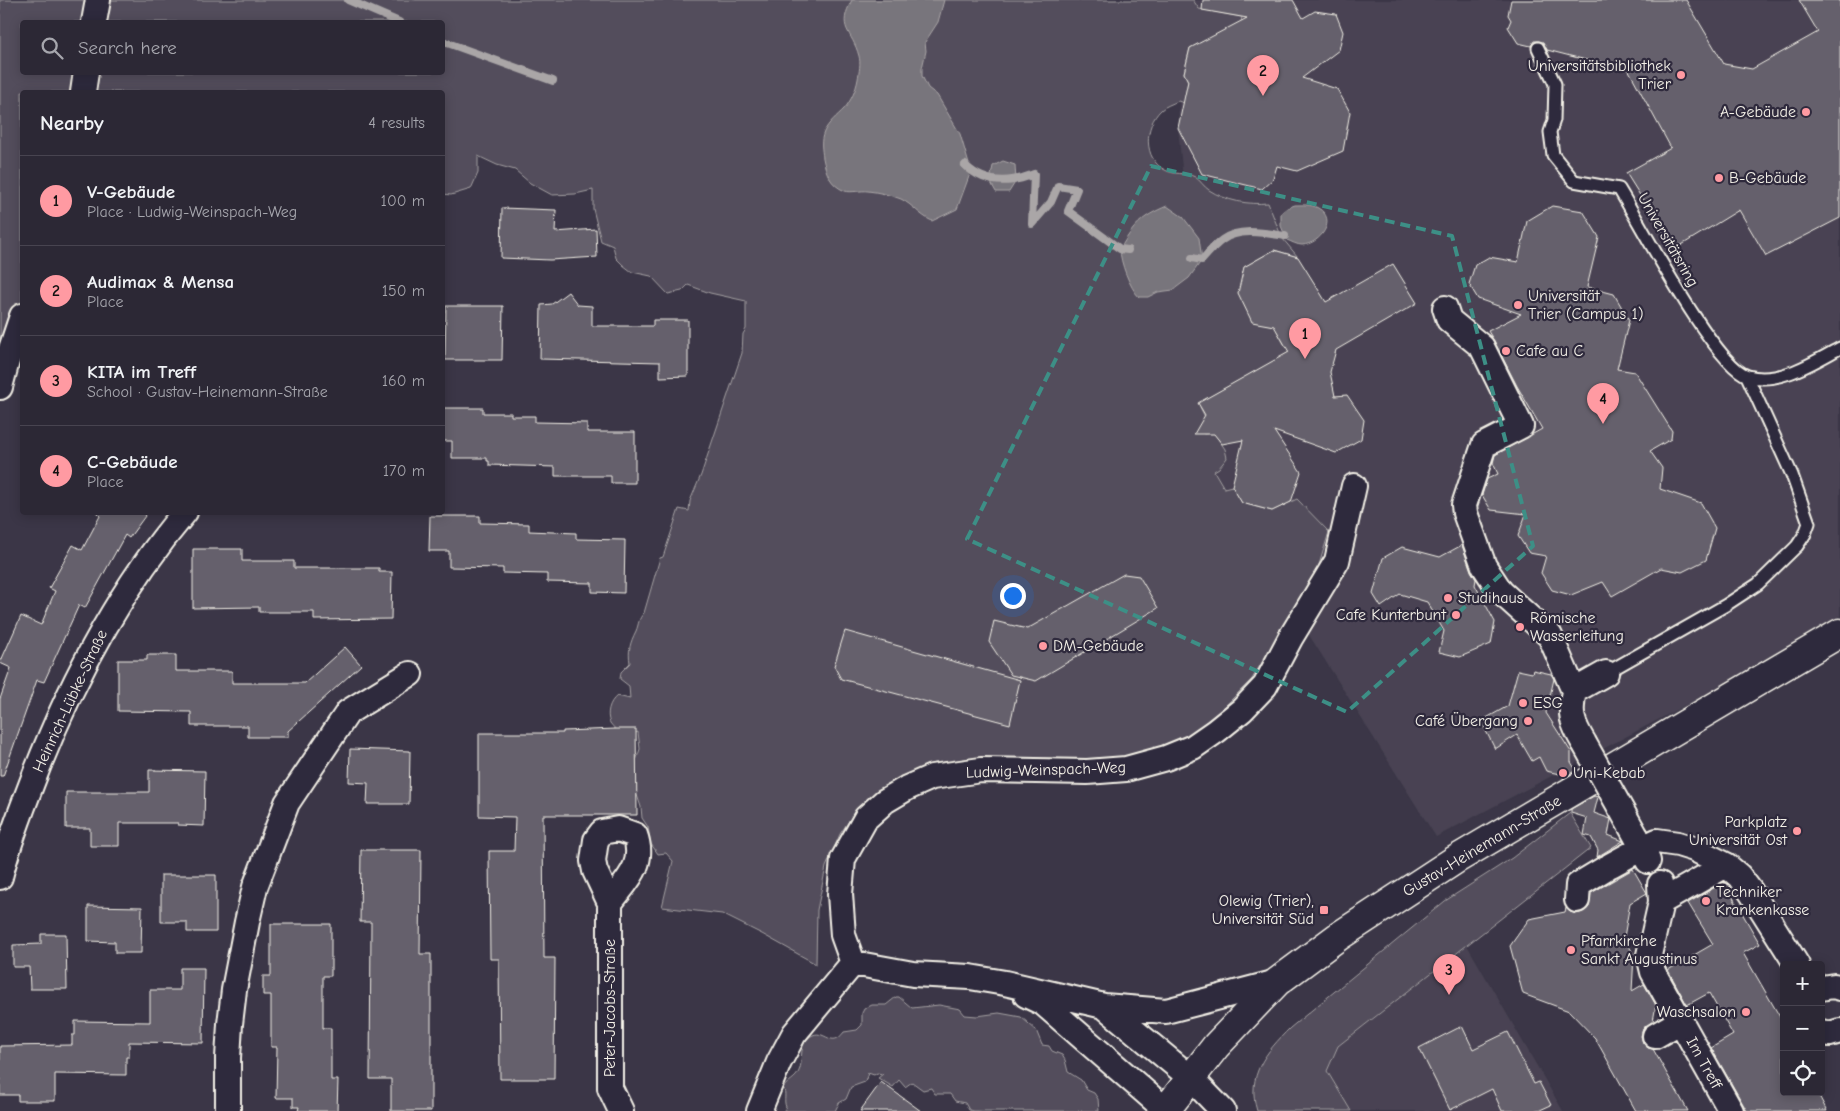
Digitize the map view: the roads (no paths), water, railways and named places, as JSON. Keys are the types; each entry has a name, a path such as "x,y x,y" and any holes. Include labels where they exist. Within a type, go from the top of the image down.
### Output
{"main road":[{"name":"Gustav-Heinemann-Straße","path":"1166,1111 1216,1046 1277,982 1339,936 1455,860 1840,632"}],"street":[{"path":"94,20 98,0"},
{"path":"83,90 86,75"},
{"path":"1445,308 1449,320 1482,347 1521,426 1484,445 1464,505 1465,513 1484,566 1501,592 1550,636 1574,692 1571,707 1572,720 1642,848"},
{"path":"0,387 20,322"},
{"name":"Ludwig-Weinspach-Weg","path":"852,963 843,935 840,894 843,859 866,818 885,800 932,777 981,770 1087,772 1126,769 1166,758 1193,747 1242,710 1265,686 1291,637 1338,561 1354,486"},
{"name":"Heinrich-Lübke-Straße","path":"0,877 23,805 46,747 86,661 124,596 182,515"},
{"path":"1574,692 1606,673"},
{"path":"228,1111 230,1024 242,948 255,887 287,803 348,712 410,674"},
{"path":"1577,900 1578,885 1642,848 1657,841 1678,844 1694,849 1726,865 1739,876 1794,961"},
{"name":"Im Treff","path":"1726,865 1667,893 1649,955 1653,972 1731,1111"},
{"name":"Peter-Jacobs-Straße","path":"610,903 610,1088 621,1111"},
{"path":"759,1111 779,1062 794,1034 852,963 913,974 970,977 1005,983 1104,1006 1166,1011 1277,982"},
{"path":"1005,983 1043,1003 1166,1111"},
{"path":"1825,987 1834,986 1840,988"},
{"path":"1104,1006 1191,1078 1223,1111"},
{"path":"1654,1036 1681,1021"},
{"path":"1825,1033 1830,1034 1840,1031"}],"lane":[{"name":"Universitätsring","path":"1538,48 1555,84 1554,120 1550,132 1553,155 1574,181 1619,189 1694,316 1717,350 1747,376"},
{"path":"1606,673 1726,606 1758,584 1798,546 1809,523 1792,475 1747,376 1769,377 1787,374 1808,366 1840,348"}],"waterway":[{"path":"348,0 394,20"},
{"path":"445,42 553,81"},
{"path":"965,165 981,176 998,181 1015,180 1034,174 1032,224 1051,202 1058,186 1077,189 1068,211 1120,249 1128,250"},
{"path":"1192,258 1202,260 1219,242 1236,233 1253,232 1285,236"}],"place":[{"name":"Universitätsbibliothek Trier","path":"1681,75"},
{"name":"Audimax & Mensa","path":"1263,96"},
{"name":"A-Gebäude","path":"1806,112"},
{"name":"B-Gebäude","path":"1719,178"},
{"name":"Universität Trier (Campus 1)","path":"1518,305"},
{"name":"Cafe au C","path":"1506,351"},
{"name":"V-Gebäude","path":"1305,359"},
{"name":"C-Gebäude","path":"1603,424"},
{"name":"Studihaus","path":"1448,598"},
{"name":"Cafe Kunterbunt","path":"1456,615"},
{"name":"Römische Wasserleitung","path":"1520,627"},
{"name":"DM-Gebäude","path":"1043,646"},
{"name":"ESG","path":"1523,703"},
{"name":"Café Übergang","path":"1528,721"},
{"name":"Uni-Kebab","path":"1563,773"},
{"name":"Parkplatz Universität Ost","path":"1797,831"},
{"name":"Techniker Krankenkasse","path":"1706,901"},
{"name":"Olewig (Trier), Universität Süd","path":"1324,910"},
{"name":"Pfarrkirche Sankt Augustinus","path":"1571,950"},
{"name":"KITA im Treff","path":"1449,995"},
{"name":"Waschsalon","path":"1746,1012"}]}
